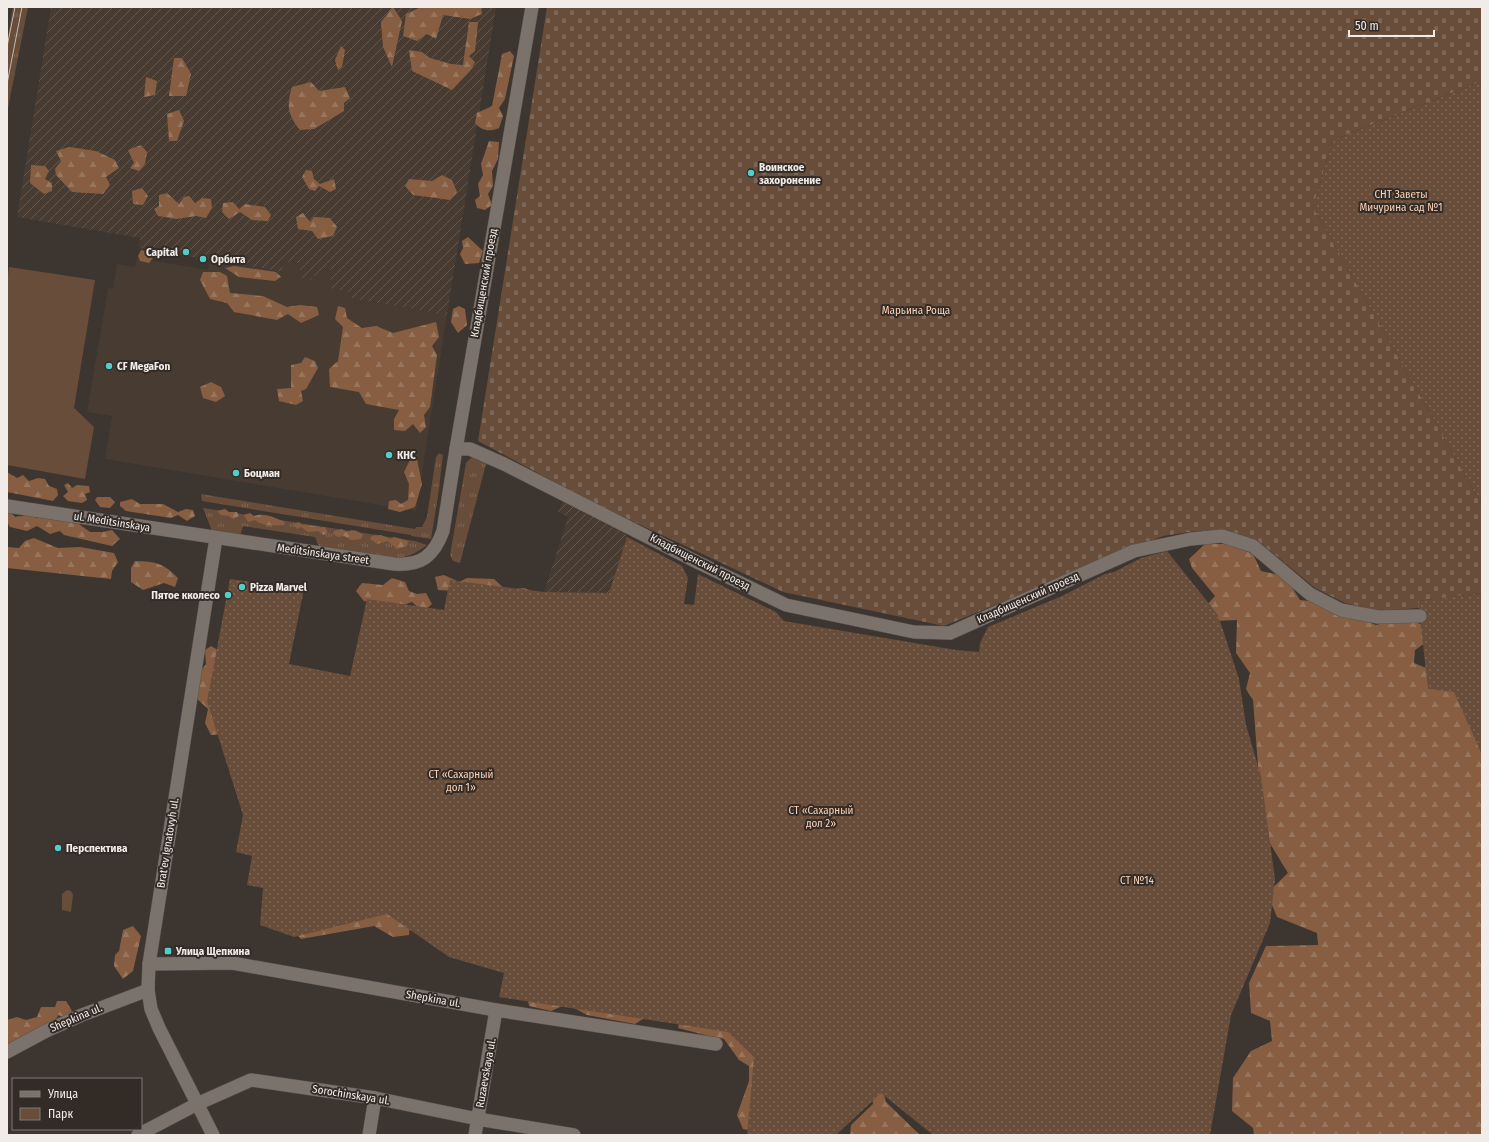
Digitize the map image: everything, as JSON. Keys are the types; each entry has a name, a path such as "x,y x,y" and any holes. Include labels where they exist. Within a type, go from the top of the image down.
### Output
{"street":[{"name":"Кладбищенский проезд","path":"429,556 436,548 443,531 532,7"},
{"name":"Кладбищенский проезд","path":"456,449 470,449 477,452 630,526 695,561 786,605 914,632 950,633 1134,551 1191,539 1222,536 1253,546 1310,594 1341,610 1378,617 1420,616"},
{"name":"ul. Meditsinskaya","path":"7,506 216,538"},
{"name":"Meditsinskaya street","path":"216,538 405,565 416,563 429,556"},
{"name":"Brat'ev Ignatovyh ul.","path":"213,1135 159,1028 151,1009 148,990 149,964 216,538"},
{"name":"Shepkina ul.","path":"149,964 232,963 496,1010 716,1044"},
{"name":"Shepkina ul.","path":"7,1052 54,1027 148,990"},
{"name":"Ruzaevskaya ul.","path":"475,1135 496,1010"},
{"name":"Sorochinskaya ul.","path":"138,1135 197,1104 250,1080 375,1098 574,1135"},
{"path":"369,1135 375,1098"}],"shaded area":[{"path":"51,7 496,7 447,315 349,298 350,292 329,288 332,270 324,269 322,277 312,275 311,280 299,278 301,264 284,261 282,272 139,248 140,238 17,217"},
{"path":"137,258 208,270 209,260 281,272 283,261 302,264 300,278 311,279 312,275 324,269 332,270 350,292 349,298 447,315 416,511 105,459 112,416 87,412 108,288 113,289 117,264 135,267"},
{"path":"564,498 623,529 627,537 609,593 544,592 568,517 558,512"}],"green space":[{"path":"13,7 28,7 7,113 7,41"},
{"path":"393,7 402,21 392,67 383,47 381,22"},
{"path":"421,7 481,7 482,14 470,19 443,15 436,39 427,34 417,41 403,36 406,14"},
{"name":"Марьина Роща","path":"547,7 1480,7 1482,9 1482,81 1333,140 1313,207 1482,505 1482,593 1419,601 1419,608 1379,611 1345,603 1315,588 1257,540 1226,530 1196,531 1163,536 944,626 783,592 596,504 478,441"},
{"path":"469,22 478,22 475,51 469,56 475,62 471,70 452,90 412,71 409,50 422,52 430,58 451,64 463,65"},
{"path":"341,46 345,50 342,67 338,70 335,60"},
{"path":"510,51 514,56 505,99 499,108 503,116 499,128 489,130 480,128 475,123 477,113 492,106 502,54"},
{"path":"174,58 182,58 191,74 186,96 169,96"},
{"path":"146,77 157,81 155,95 144,97"},
{"name":"СНТ Заветы Мичурина сад №1","path":"1482,81 1482,505 1313,207 1333,140"},
{"path":"311,82 319,91 345,87 350,98 344,103 344,111 314,129 300,130 293,120 289,110 290,94 292,87"},
{"path":"179,110 184,121 177,141 169,141 167,114"},
{"path":"489,141 499,142 498,159 492,171 493,186 488,194 492,205 485,210 477,208 475,200 480,196 478,184 483,175 481,164"},
{"path":"141,145 147,152 145,164 139,171 130,168 134,163 128,150"},
{"path":"69,147 96,151 115,160 119,168 106,177 110,185 103,194 72,192 56,175 55,169 61,161 56,151"},
{"path":"31,165 45,166 49,171 45,179 52,183 52,191 44,194 30,183"},
{"path":"306,170 312,171 314,179 320,184 334,179 336,189 330,192 319,186 315,191 309,189 302,177"},
{"path":"442,175 452,180 457,192 450,200 413,195 405,186 409,179 432,181"},
{"path":"142,188 148,196 143,205 133,204 132,191"},
{"path":"167,193 179,204 184,197 189,196 195,203 202,198 211,199 212,208 206,218 196,216 176,219 158,216 154,209 159,206 159,195"},
{"path":"233,202 239,209 245,204 265,207 271,215 268,221 252,220 240,212 229,219 222,212 223,203"},
{"path":"303,213 310,222 314,217 330,218 337,227 333,236 318,239 312,231 298,229 296,217"},
{"path":"468,237 483,251 479,263 465,264 460,254 463,248 462,241"},
{"path":"141,250 152,252 153,258 149,263 140,261 138,256"},
{"path":"234,266 276,272 281,277 275,281 239,277 225,268"},
{"path":"9,267 95,280 74,408 94,427 85,479 7,465 7,283"},
{"path":"203,272 220,272 227,276 230,293 263,296 287,307 300,305 317,307 319,315 301,323 288,314 277,320 234,312 227,303 210,299 200,280"},
{"path":"338,306 345,308 347,318 362,328 376,326 393,333 436,322 439,337 432,346 437,355 430,407 424,415 426,427 420,433 413,424 405,431 394,430 394,419 399,410 366,404 359,392 330,387 329,369 338,361 343,327 335,319"},
{"path":"459,306 465,309 467,325 458,333 451,322 453,309"},
{"path":"305,357 315,361 318,368 306,389 301,391 303,401 296,405 279,401 277,389 291,388 291,365 301,363"},
{"path":"211,382 221,387 225,396 216,402 203,398 200,387"},
{"path":"439,453 443,455 431,539 202,501 201,494 415,529 416,527 422,527 427,517 436,457"},
{"path":"473,456 479,458 486,464 460,563 453,561 450,555 466,463"},
{"path":"411,458 417,459 422,484 415,507 400,512 388,509 389,501 396,500 401,504 408,500 409,484 404,472"},
{"path":"7,472 17,478 23,475 29,481 38,478 45,479 49,486 57,489 58,495 53,501 7,492"},
{"path":"68,483 72,488 77,485 89,486 90,492 85,494 87,500 82,503 68,501 63,496 68,492 64,485"},
{"path":"97,497 110,497 115,502 110,508 100,507 95,500"},
{"path":"132,499 140,504 163,504 178,512 186,509 193,510 195,516 187,521 178,515 171,518 126,511 120,506 120,502"},
{"path":"203,508 415,541 427,545 411,555 392,558 319,547 315,537 243,526 240,536 212,531"},
{"path":"225,509 229,512 237,512 239,516 233,519 229,516 221,515 217,511"},
{"path":"7,510 15,517 28,515 38,518 53,516 76,522 90,532 112,530 120,539 112,546 64,535 60,531 50,534 37,526 27,531 10,527 7,522"},
{"path":"250,513 254,516 270,516 285,522 284,525 269,525 255,520 248,522 244,515"},
{"path":"299,522 302,525 325,527 328,533 323,535 318,531 308,532 301,527 297,529 293,524"},
{"path":"342,529 346,532 355,530 363,535 361,539 351,540 344,536 338,537 333,534 334,531"},
{"path":"381,535 390,539 394,537 408,541 407,546 397,549 388,541 377,544 370,539 372,536"},
{"path":"627,537 682,566 688,578 684,604 694,605 698,574 776,612 784,621 956,650 979,652 980,643 988,627 1062,596 1141,558 1167,551 1218,615 1239,679 1246,725 1261,776 1275,879 1270,923 1231,1015 1210,1135 933,1135 881,1093 836,1135 747,1135 754,1057 728,1032 499,997 504,973 449,957 387,914 294,937 260,925 263,888 247,885 252,856 236,852 243,815 207,701 230,579 304,589 289,664 350,676 367,599 444,610 450,580 544,592 609,593"},
{"path":"34,538 58,548 80,547 114,553 118,562 112,571 111,579 7,568 7,547 19,548 25,541"},
{"path":"1205,544 1229,544 1253,554 1261,571 1285,576 1300,600 1318,602 1376,625 1396,620 1412,620 1424,626 1428,641 1415,650 1414,663 1436,672 1455,672 1482,747 1482,1135 1254,1135 1253,1128 1232,1111 1233,1078 1251,1051 1272,1041 1270,1021 1251,1013 1249,983 1266,946 1318,945 1317,933 1277,917 1267,893 1288,873 1263,832 1253,700 1246,689 1250,673 1236,653 1237,620 1216,621 1206,606 1215,596 1192,568 1189,559"},
{"path":"135,561 154,563 163,566 178,578 175,587 164,583 143,590 131,582 131,568"},
{"path":"444,575 459,582 467,578 494,579 506,590 524,588 549,597 438,590 435,577"},
{"path":"392,578 405,582 409,591 417,594 426,593 432,604 423,612 412,602 398,607 364,601 356,591 362,583 383,585"},
{"path":"1482,593 1482,755 1454,692 1428,689 1418,601"},
{"path":"211,646 223,653 223,734 211,735 205,723 208,709 195,697 198,675 206,664 205,650"},
{"path":"67,890 71,891 73,895 71,912 62,910 62,894"},
{"path":"367,901 410,923 409,935 393,937 374,926 301,939 293,931"},
{"path":"133,926 141,936 133,971 123,979 114,966 115,955 119,951 123,930"},
{"path":"527,995 654,1012 635,1024 587,1015 567,1004 551,1011 529,1006"},
{"path":"57,1001 66,1001 72,1011 66,1018 58,1015 54,1024 7,1047 7,1020 17,1017 26,1020 37,1017 41,1007 55,1007"},
{"path":"681,1013 764,1046 767,1134 743,1129 737,1115 749,1081 749,1066 739,1060 724,1039 678,1028"},
{"path":"881,1084 886,1102 920,1135 850,1135 851,1125 873,1104 871,1090"}],"tram line":[{"path":"7,47 15,7"},
{"path":"7,84 22,7"}],"place":[{"name":"Воинское захоронение","path":"751,173"},
{"name":"Capital","path":"186,252"},
{"name":"Орбита","path":"203,259"},
{"name":"CF MegaFon","path":"109,366"},
{"name":"КНС","path":"389,455"},
{"name":"Боцман","path":"236,473"},
{"name":"Pizza Marvel","path":"242,587"},
{"name":"Пятое кколесо","path":"228,595"},
{"name":"Перспектива","path":"58,848"},
{"name":"Улица Щепкина","path":"168,951"}],"park label":[{"name":"СТ «Сахарный дол 1»","path":"461,780"},
{"name":"СТ «Сахарный дол 2»","path":"821,816"},
{"name":"СТ №14","path":"1137,880"}]}
